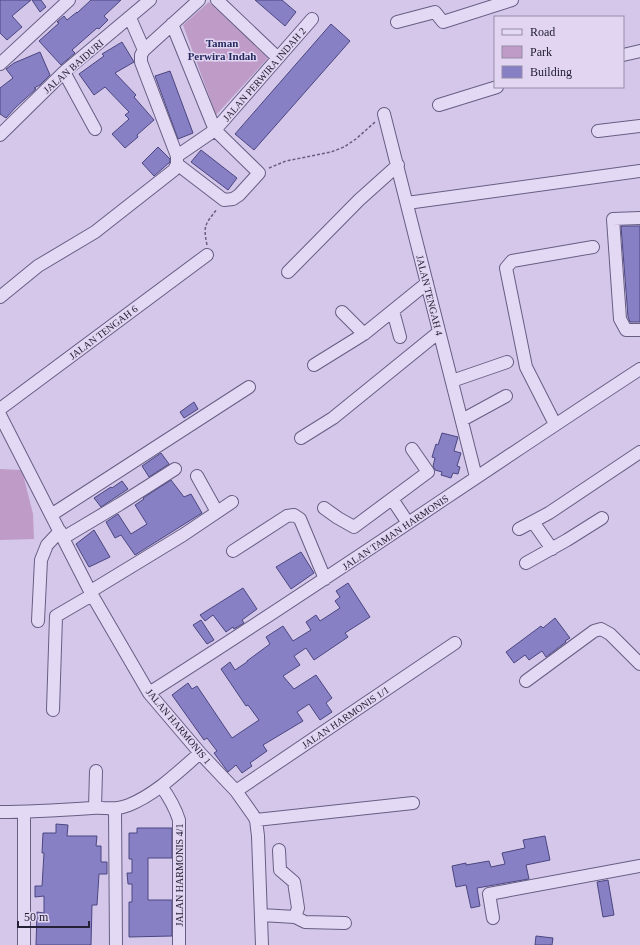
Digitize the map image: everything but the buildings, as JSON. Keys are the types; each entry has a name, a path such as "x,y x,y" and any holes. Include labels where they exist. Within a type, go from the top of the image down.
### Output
{"street":[{"path":"0,64 69,0"},
{"name":"JALAN BAIDURI","path":"0,135 64,72 150,0"},
{"path":"172,24 215,130 259,173 239,196 233,199 224,200 177,160 141,62 141,55 144,50 172,24 199,0"},
{"path":"217,0 278,58"},
{"path":"397,22 435,12 443,22 512,0"},
{"path":"130,18 144,50"},
{"name":"JALAN PERWIRA INDAH 2","path":"177,160 215,130 312,18"},
{"path":"624,55 640,51"},
{"path":"64,72 95,128"},
{"path":"439,105 495,88"},
{"name":"JALAN TENGAH 4","path":"384,115 398,165 476,477"},
{"path":"598,131 640,126"},
{"path":"0,297 38,266 94,232 174,170 177,160"},
{"path":"288,272 359,200 398,165"},
{"path":"407,203 640,171"},
{"path":"640,218 613,219 620,319 626,330 640,330"},
{"path":"555,424 526,367 506,268 512,261 593,247"},
{"name":"JALAN TENGAH 6","path":"0,409 207,255"},
{"path":"314,365 364,334 427,283"},
{"path":"393,311 400,337"},
{"path":"342,312 364,334"},
{"path":"301,438 333,418 440,332"},
{"path":"452,381 507,362"},
{"name":"JALAN TAMAN HARMONIS","path":"149,693 325,579 555,424 640,369"},
{"path":"51,514 249,387"},
{"path":"462,420 506,396"},
{"path":"0,415 91,593"},
{"path":"324,508 354,527 428,472 412,449"},
{"path":"519,529 533,522 640,452"},
{"path":"38,621 41,560 47,545 61,534 120,504 175,469"},
{"path":"197,476 217,512"},
{"path":"392,499 408,523"},
{"path":"53,710 56,616 232,502"},
{"path":"233,551 287,516 294,516 300,519 325,579"},
{"path":"526,563 552,549 602,518"},
{"path":"533,522 552,549"},
{"name":"JALAN HARMONIS 1","path":"91,593 149,693 200,753 236,791 256,820 258,836 262,945"},
{"path":"526,681 594,631 601,629 610,634 640,664"},
{"name":"JALAN HARMONIS 1/1","path":"236,791 455,643"},
{"path":"0,812 95,808 115,810 140,800 161,786 200,753"},
{"path":"95,808 96,771"},
{"name":"JALAN HARMONIS 4/1","path":"161,786 171,799 179,820 179,945"},
{"path":"256,820 413,803"},
{"path":"115,810 116,945"},
{"path":"24,812 24,945"},
{"path":"279,850 280,870 294,882 298,908 295,917"},
{"path":"493,918 489,894 640,866"},
{"path":"261,915 295,917 305,922 345,923"}],"path":[{"path":"259,173 286,161 331,152 344,147 356,139 377,119 384,115"},
{"path":"207,255 208,249 205,226 224,200"}],"green space":[{"path":"209,2 268,58 216,115 183,25"},
{"path":"0,469 22,470 33,514 34,539 0,540"}],"district":[{"name":"Taman Perwira Indah","path":"222,49"}]}
